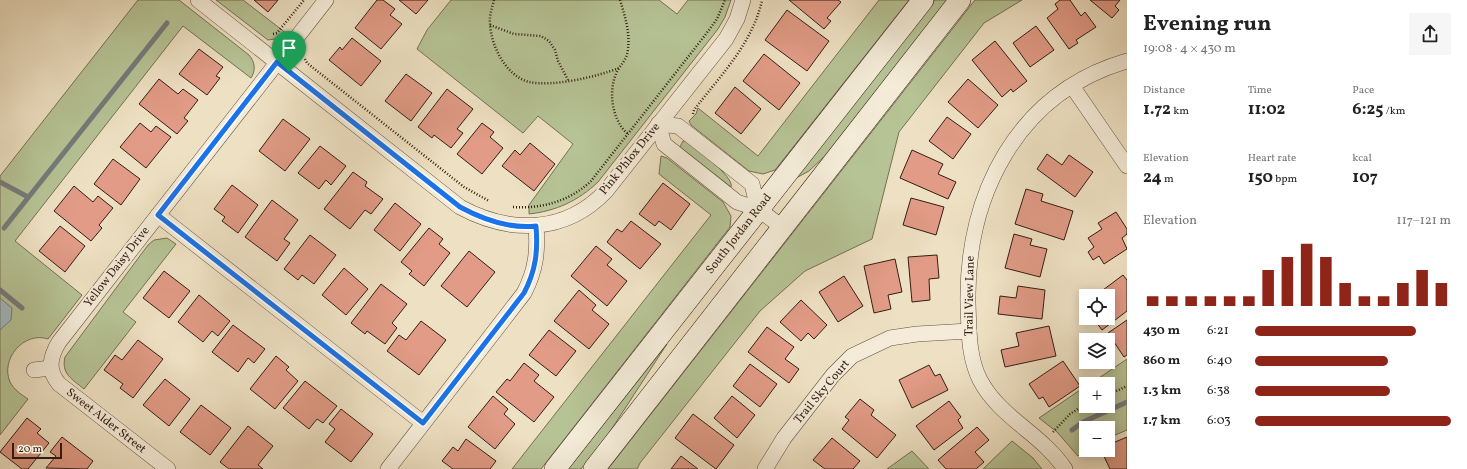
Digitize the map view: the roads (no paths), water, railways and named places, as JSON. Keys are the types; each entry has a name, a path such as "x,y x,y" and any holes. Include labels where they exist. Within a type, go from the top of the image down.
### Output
{"main road":[{"name":"South Jordan Road","path":"555,469 923,0"},
{"path":"594,469 960,0"}],"street":[{"name":"Pink Phlox Drive","path":"198,0 460,207 479,217 498,223 526,227 536,226 571,216 598,199 610,187 726,39 743,0"},
{"name":"Yellow Daisy Drive","path":"50,368 52,354 59,342 326,0"},
{"name":"Trail View Lane","path":"1065,469 1047,448 1005,413 987,393 974,366 969,331 968,278 970,251 974,230 986,189 1002,158 1018,136 1040,112 1072,86 1089,76 1127,61"},
{"path":"1072,86 1127,166"},
{"path":"758,209 752,184 678,126 658,124 664,144 737,202 758,209 782,227"},
{"path":"158,215 423,423"},
{"path":"388,469 524,293 532,276 537,258 536,226"},
{"name":"Trail Sky Court","path":"765,469 784,438 833,375 852,356 890,338 917,334 969,331"},
{"path":"34,370 50,368"},
{"name":"Sweet Alder Street","path":"50,368 54,378 59,384 168,469"}],"water":[{"path":"0,298 12,308 11,320 0,330"}],"waterway":[{"path":"4,228 167,23"},
{"path":"0,182 28,197"},
{"path":"0,290 22,308"},
{"path":"1072,430 1083,422 1127,402"}]}
